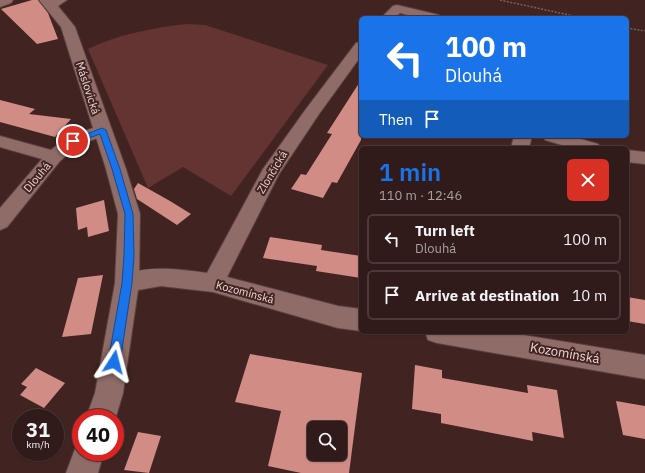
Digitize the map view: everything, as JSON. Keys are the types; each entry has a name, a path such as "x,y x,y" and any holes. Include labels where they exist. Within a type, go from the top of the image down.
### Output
{"street":[{"path":"0,3 7,0"},
{"name":"Máslovická","path":"52,2 68,27 116,169 129,214 127,283 109,393 104,409"},
{"path":"389,16 397,9 427,16"},
{"name":"Zlončická","path":"213,283 270,173 312,112 350,71 359,51"},
{"name":"Dlouhá","path":"0,222 54,157 73,141 102,130"},
{"path":"558,138 585,146"},
{"path":"0,141 54,157"},
{"path":"629,156 645,158"},
{"name":"Kozomínská","path":"127,283 161,277 213,283 338,316 359,320"},
{"name":"Kozomínská","path":"461,334 521,339 645,367"},
{"path":"82,473 86,461"}],"path":[{"path":"500,0 574,16"},
{"path":"629,28 645,32"}],"shaded area":[{"path":"186,24 205,25 328,65 231,196 183,167 148,188 88,49 112,39 136,32"}],"building":[{"path":"32,0 38,0 48,13 58,39 37,44 1,9"},
{"path":"359,83 359,138 361,138 361,140 337,183 332,182 323,198 291,189 301,174 306,175 332,134 327,133"},
{"path":"0,100 35,109 29,114 71,119 55,137 0,122"},
{"path":"138,183 191,214 177,225 137,199 134,189"},
{"path":"104,200 109,231 88,237 87,227 78,230 76,208"},
{"path":"270,237 322,245 321,250 359,256 359,278 316,271 317,266 263,258"},
{"path":"103,275 91,334 62,337 78,278"},
{"path":"629,297 645,300 645,324 629,321"},
{"path":"250,354 362,373 349,473 301,473 268,466 281,411 235,402"},
{"path":"415,365 442,370 442,378 528,393 527,385 557,390 564,438 532,432 533,441 441,423 441,414 412,409"},
{"path":"36,368 65,383 44,408 20,395 27,387 21,384"},
{"path":"616,401 645,406 645,439 623,435"},
{"path":"138,432 161,436 149,473 124,470"}],"route":[{"path":"73,141 102,130 116,169 129,214 127,283 114,362"}]}
